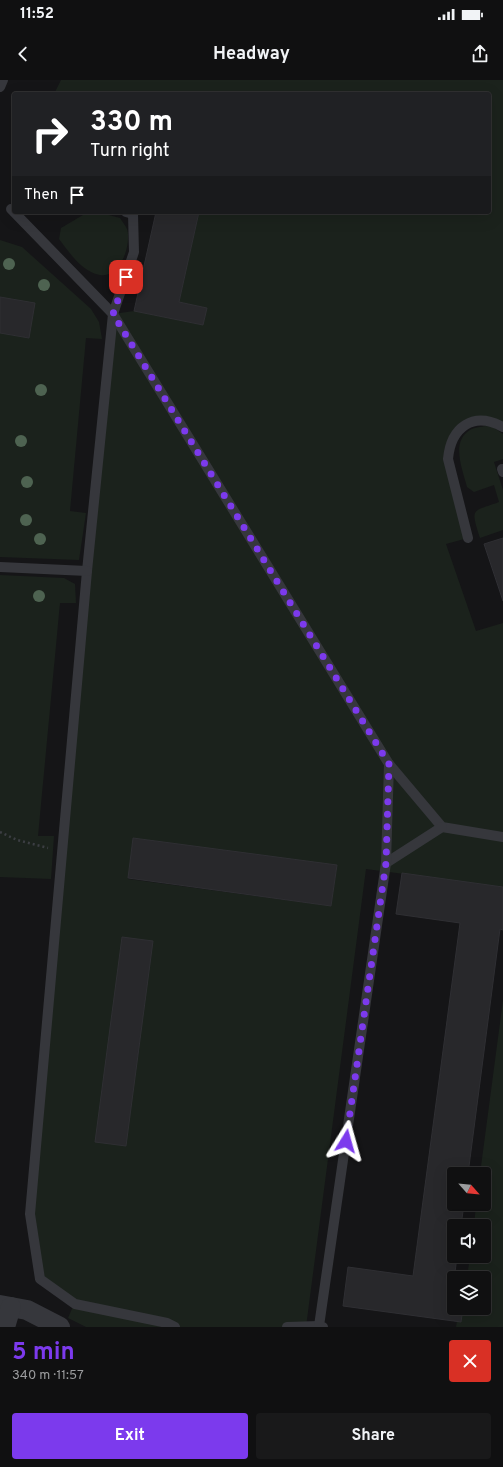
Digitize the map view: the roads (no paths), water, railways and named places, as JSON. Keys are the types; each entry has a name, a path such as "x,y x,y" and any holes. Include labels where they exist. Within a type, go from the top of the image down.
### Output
{"street":[{"path":"4,1327 6,1306 27,1310 60,1327"}],"lane":[{"path":"0,87 3,80"},
{"path":"0,208 12,209"},
{"path":"17,214 113,314 389,764 442,827 503,837"},
{"path":"133,214 134,252 113,314 87,571 30,1214 40,1279 75,1304 166,1323 175,1327"},
{"path":"468,538 448,459 449,450 452,441 466,424 483,420 492,421 503,427"},
{"path":"0,567 87,571"},
{"path":"287,1327 321,1327 386,863 389,764"},
{"path":"386,863 442,827"}]}
